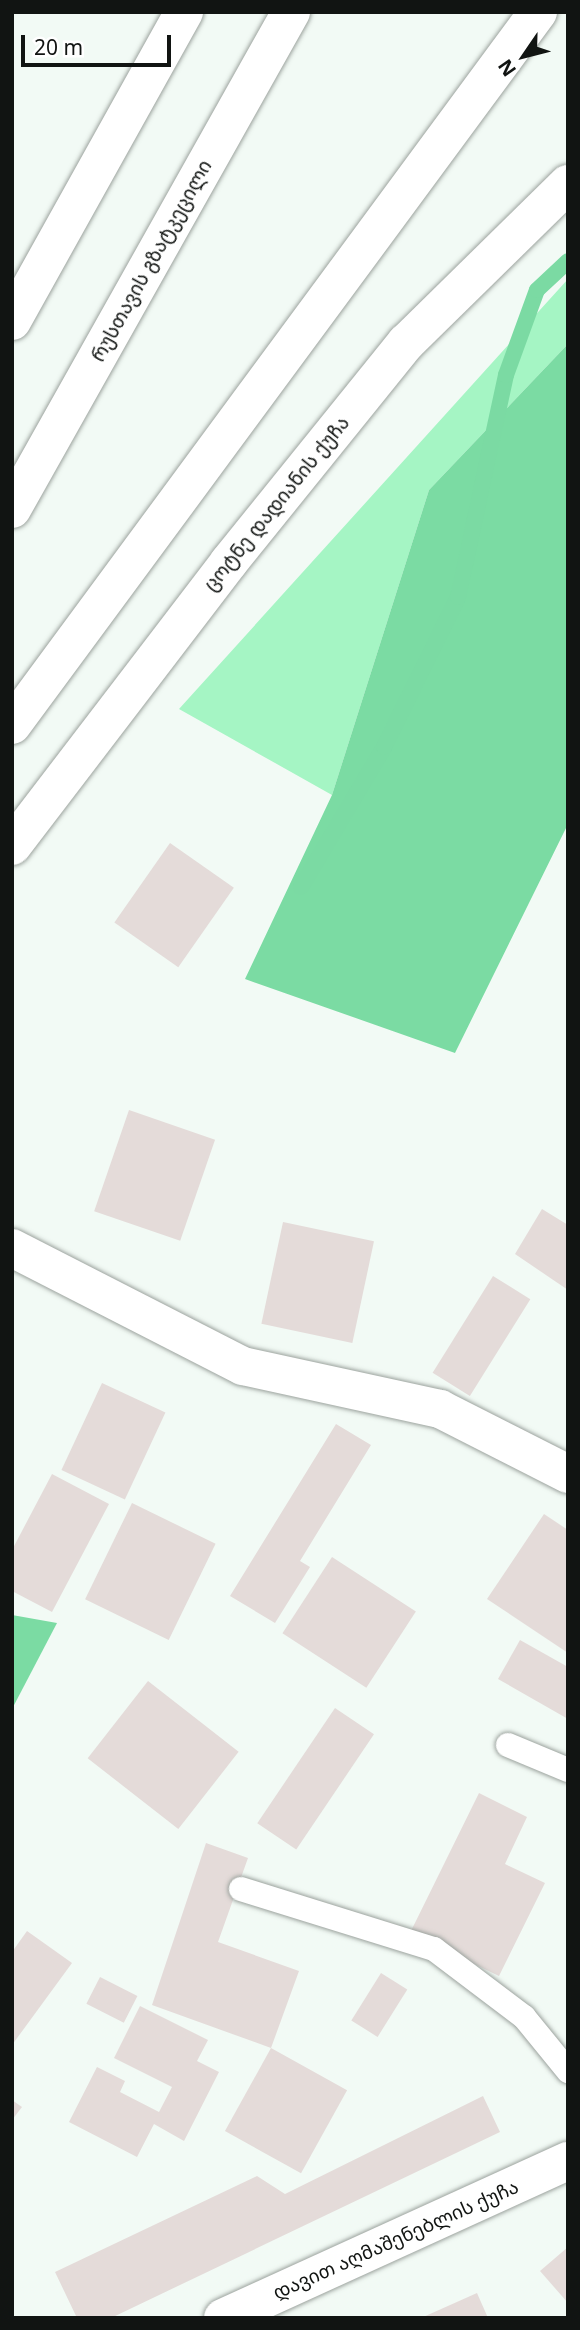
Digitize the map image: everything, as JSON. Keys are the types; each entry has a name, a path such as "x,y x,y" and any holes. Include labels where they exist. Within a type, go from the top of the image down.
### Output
{"main road":[{"path":"12,321 184,12"},
{"name":"რუსთავის გზატკეცილი","path":"12,509 291,12"},
{"path":"12,725 538,12"},
{"name":"ცოტნე დადიანის ქუჩა","path":"12,846 229,562 406,344 568,184"},
{"path":"12,1248 243,1366 440,1409 568,1474"},
{"name":"დავით აღმაშენებლის ქუჩა","path":"223,2318 568,2161"}],"lane":[{"path":"509,1745 568,1770"},
{"path":"241,1889 434,1949 524,2017 568,2071"}],"green space":[{"path":"568,279 568,344 429,490 332,795 179,709"},
{"path":"568,344 568,824 455,1053 245,979 332,795 429,490"},
{"path":"12,1615 57,1623 12,1709"}],"building":[{"path":"170,843 234,888 178,967 114,922"},
{"path":"129,1110 215,1140 180,1241 94,1211"},
{"path":"542,1209 568,1225 568,1290 515,1254"},
{"path":"283,1222 374,1241 352,1343 261,1324"},
{"path":"493,1276 530,1299 470,1396 433,1373"},
{"path":"102,1383 165,1413 125,1500 61,1470"},
{"path":"336,1424 371,1445 300,1561 310,1567 275,1623 230,1596"},
{"path":"52,1474 109,1504 52,1612 12,1591 12,1550"},
{"path":"132,1503 216,1544 169,1640 85,1599"},
{"path":"544,1514 568,1530 568,1653 487,1599"},
{"path":"332,1557 416,1611 366,1688 282,1633"},
{"path":"520,1640 568,1667 568,1719 498,1679"},
{"path":"148,1681 239,1752 178,1829 88,1758"},
{"path":"335,1708 374,1734 296,1850 257,1823"},
{"path":"479,1793 527,1817 505,1864 545,1883 499,1976 410,1933"},
{"path":"206,1843 248,1858 218,1942 299,1971 271,2048 152,2005"},
{"path":"27,1931 72,1963 12,2045 12,1952"},
{"path":"381,1973 407,1989 378,2037 351,2020"},
{"path":"100,1977 137,1996 124,2023 86,2004"},
{"path":"140,2006 208,2040 197,2061 219,2072 184,2141 154,2124 137,2157 69,2122 97,2067 125,2081 120,2092 159,2112 172,2087 114,2058"},
{"path":"271,2048 347,2090 301,2173 225,2131"},
{"path":"483,2096 500,2132 111,2318 77,2318 55,2272 257,2176 285,2194"},
{"path":"12,2100 22,2107 12,2120"},
{"path":"568,2247 568,2303 540,2271"},
{"path":"477,2293 488,2318 421,2318"}],"waterway":[{"path":"301,887 384,747 458,597 506,375 537,290 568,261"}]}
